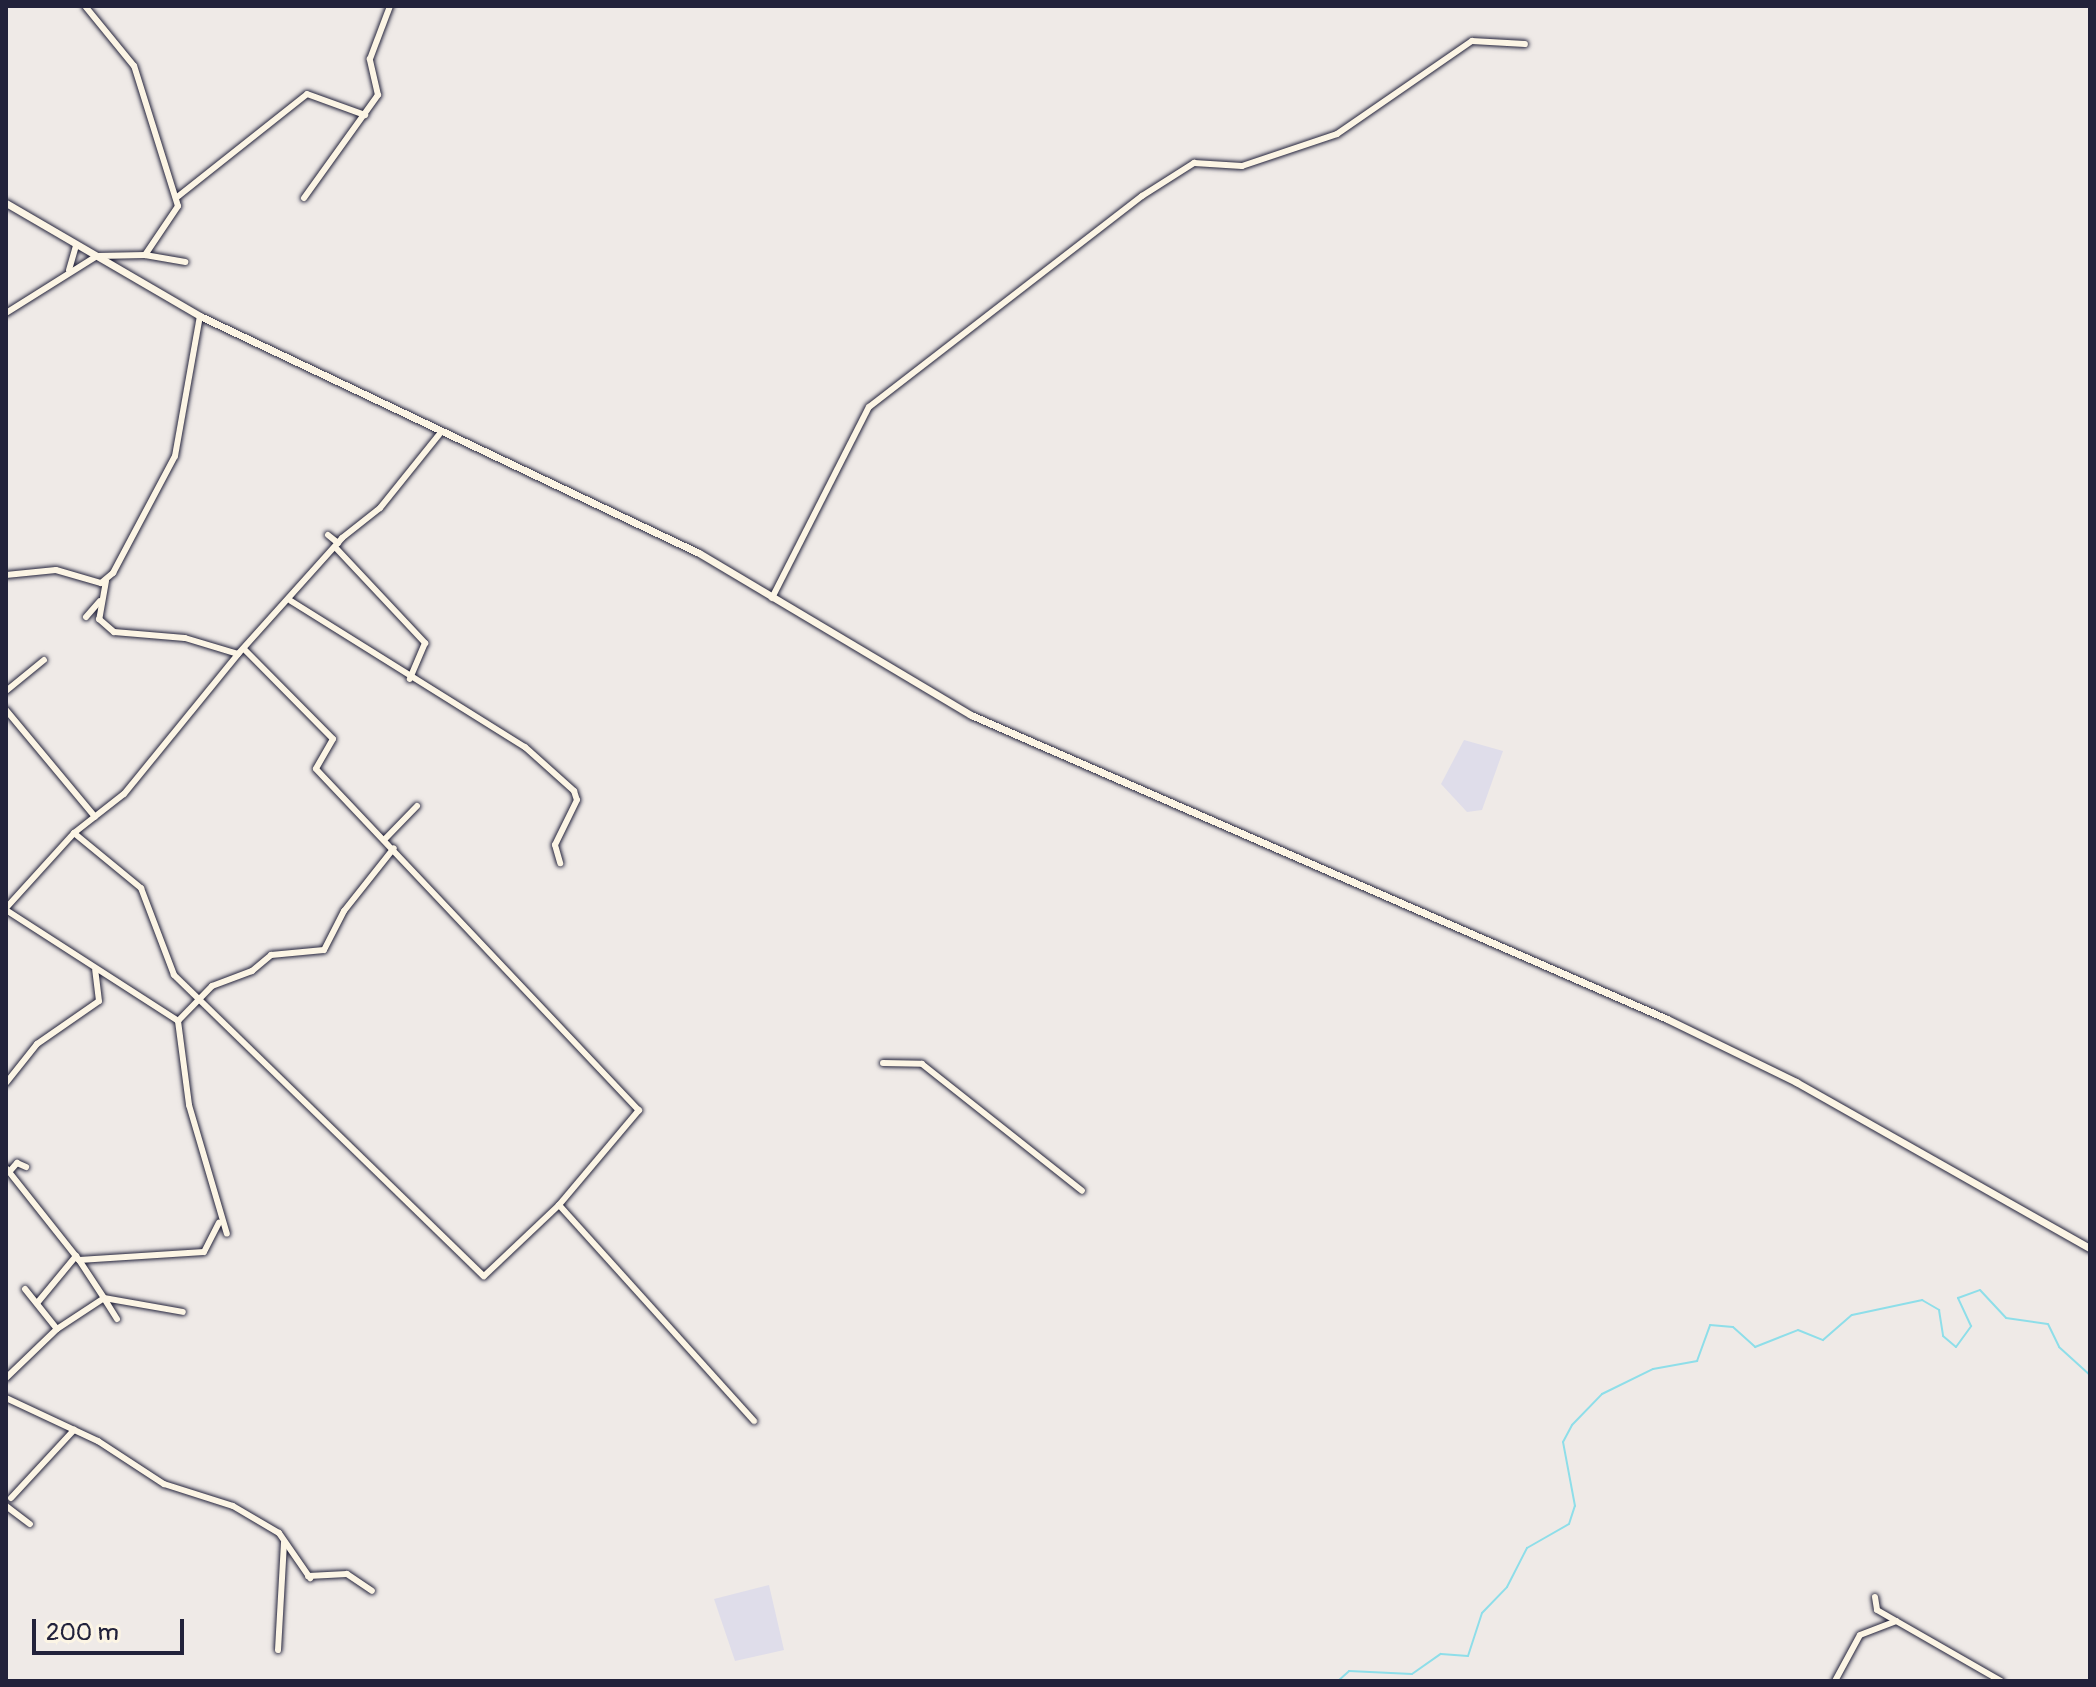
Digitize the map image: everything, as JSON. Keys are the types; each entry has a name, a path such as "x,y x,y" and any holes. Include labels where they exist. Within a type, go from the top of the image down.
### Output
{"main road":[{"path":"6,203 200,316 699,553 971,715 1796,1082 2090,1248"}],"street":[{"path":"85,6 134,66 176,198 175,215 145,255"},
{"path":"304,198 378,95 370,59 390,6"},
{"path":"772,598 869,407 1142,196 1194,163 1242,166 1337,134 1472,41 1525,44"},
{"path":"176,198 307,94 365,115"},
{"path":"69,270 76,245"},
{"path":"6,313 69,270 97,256 145,255 185,262"},
{"path":"74,833 141,888 174,975 484,1276 559,1205 639,1110 316,769 333,739 241,652 185,638 114,632 99,619 106,581 175,456 200,316"},
{"path":"178,1021 95,970 78,951 6,909 74,833 124,794 241,652 291,601 336,545 380,508 441,432"},
{"path":"328,535 425,643 410,679"},
{"path":"6,575 56,570 106,581"},
{"path":"86,617 100,601"},
{"path":"291,601 410,679 525,747 574,791 577,800 555,845 560,863"},
{"path":"6,691 44,660"},
{"path":"6,710 95,817"},
{"path":"385,839 417,806"},
{"path":"227,1234 219,1223 189,1105 178,1021 198,998 271,955 324,950 344,911 394,848"},
{"path":"6,1083 37,1044 99,1001 95,970"},
{"path":"883,1063 922,1064 1082,1191"},
{"path":"26,1167 17,1163 8,1170 77,1258 117,1319"},
{"path":"559,1205 754,1421"},
{"path":"38,1302 77,1258 204,1252 219,1223"},
{"path":"25,1289 57,1329"},
{"path":"6,1378 57,1329 104,1298 183,1312"},
{"path":"7,1400 74,1430 164,1484 233,1506 284,1542 309,1577 347,1574 372,1591"},
{"path":"11,1498 74,1430"},
{"path":"6,1506 30,1524"},
{"path":"278,1650 284,1542"},
{"path":"1875,1597 1877,1610 2001,1681"},
{"path":"1835,1681 1860,1635 1896,1621"}],"shaded area":[{"path":"1464,740 1503,751 1482,810 1467,812 1441,784"},
{"path":"769,1585 784,1650 735,1661 714,1599"}],"waterway":[{"path":"1338,1681 1349,1671 1412,1674 1441,1654 1468,1656 1482,1613 1507,1587 1527,1548 1569,1524 1575,1506 1563,1442 1572,1425 1602,1394 1653,1369 1697,1361 1710,1325 1733,1327 1755,1347 1798,1330 1823,1340 1852,1315 1922,1300 1939,1310 1943,1336 1956,1347 1971,1326 1958,1298 1980,1290 2006,1318 2048,1324 2059,1347 2090,1375"}]}
